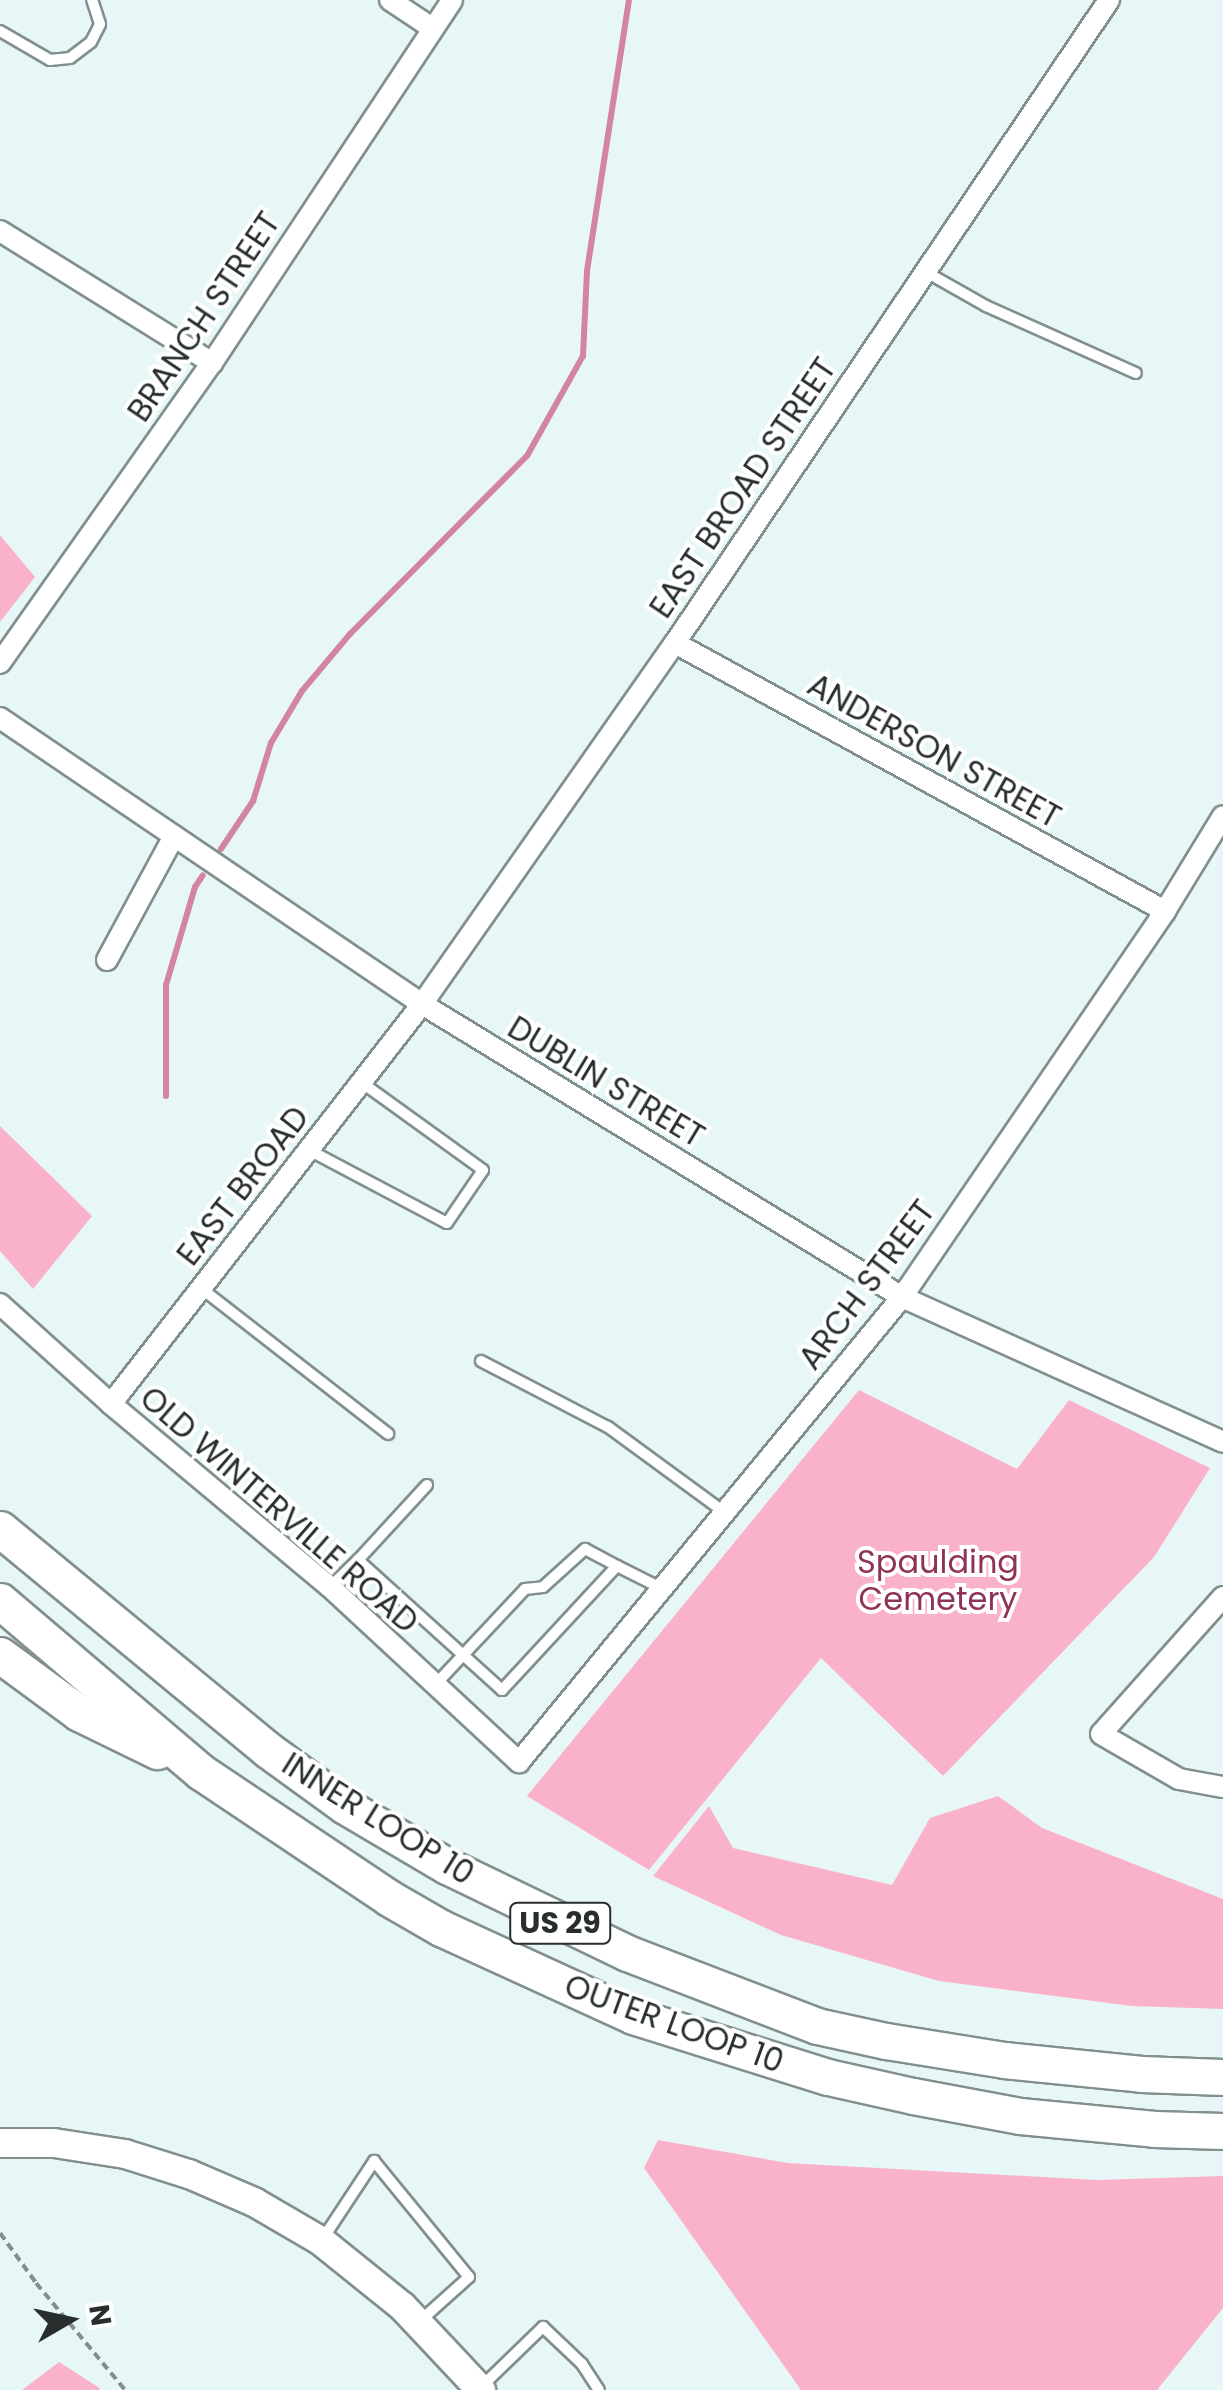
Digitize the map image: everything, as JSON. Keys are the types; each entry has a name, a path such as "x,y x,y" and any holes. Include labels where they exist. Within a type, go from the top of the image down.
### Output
{"highway":[{"name":"INNER LOOP 10","path":"0,1529 299,1772 397,1839 533,1911 627,1953 817,2026 1004,2060 1141,2074 1223,2077"},
{"name":"OUTER LOOP 10","path":"0,1601 201,1772 441,1928 633,2016 828,2076 913,2096 1020,2116 1154,2129 1223,2130"},
{"path":"0,1655 79,1713 201,1772"}],"street":[{"path":"390,0 432,28"},
{"name":"BRANCH STREET","path":"0,663 212,363 452,0"},
{"name":"EAST BROAD STREET","path":"422,1004 675,643 1109,0"},
{"path":"0,230 212,363"},
{"name":"ANDERSON STREET","path":"675,643 1166,911"},
{"name":"DUBLIN STREET","path":"0,718 422,1004 902,1297 1219,1440"},
{"name":"ARCH STREET","path":"520,1762 902,1297 1166,911 1223,816"},
{"path":"107,960 174,836"},
{"name":"EAST BROAD","path":"111,1404 422,1004"},
{"name":"OLD WINTERVILLE ROAD","path":"0,1304 111,1404 330,1587 520,1762"},
{"path":"1223,1597 1100,1734 1179,1779 1223,1787"},
{"path":"0,2143 54,2143 124,2154 188,2174 254,2202 321,2240 419,2322 480,2389"}],"lane":[{"path":"0,31 50,60 70,58 91,42 100,24 92,0"},
{"path":"926,272 986,306 1136,373"},
{"path":"309,1150 447,1223 483,1170 362,1082"},
{"path":"201,1288 388,1434"},
{"path":"481,1361 608,1427 725,1512"},
{"path":"330,1587 426,1486"},
{"path":"434,1686 524,1589 543,1587 585,1549 661,1588"},
{"path":"358,1560 502,1690 616,1566"},
{"path":"321,2240 374,2161 469,2277 419,2322"},
{"path":"480,2389 543,2328 582,2364 599,2390"}],"path":[{"path":"0,2232 36,2283 126,2390"}],"green space":[{"path":"0,535 35,577 0,622"},
{"path":"0,1126 92,1216 33,1289 0,1251"},
{"name":"Spaulding Cemetery","path":"859,1390 1017,1469 1069,1400 1210,1468 1154,1557 943,1776 821,1658 649,1870 527,1796"},
{"path":"998,1796 1042,1828 1223,1899 1223,2009 1132,2006 939,1981 781,1935 653,1876 709,1806 733,1848 892,1885 930,1818"},
{"path":"658,2140 788,2163 1097,2180 1223,2176 1223,2308 1157,2390 801,2390 644,2168"},
{"path":"59,2362 98,2387 100,2390 22,2390"}],"waterway":[{"path":"221,849 253,801 271,743 302,691 350,634 527,456 583,356 587,271 629,0"},
{"path":"166,1096 166,985 195,887 203,875"}]}
